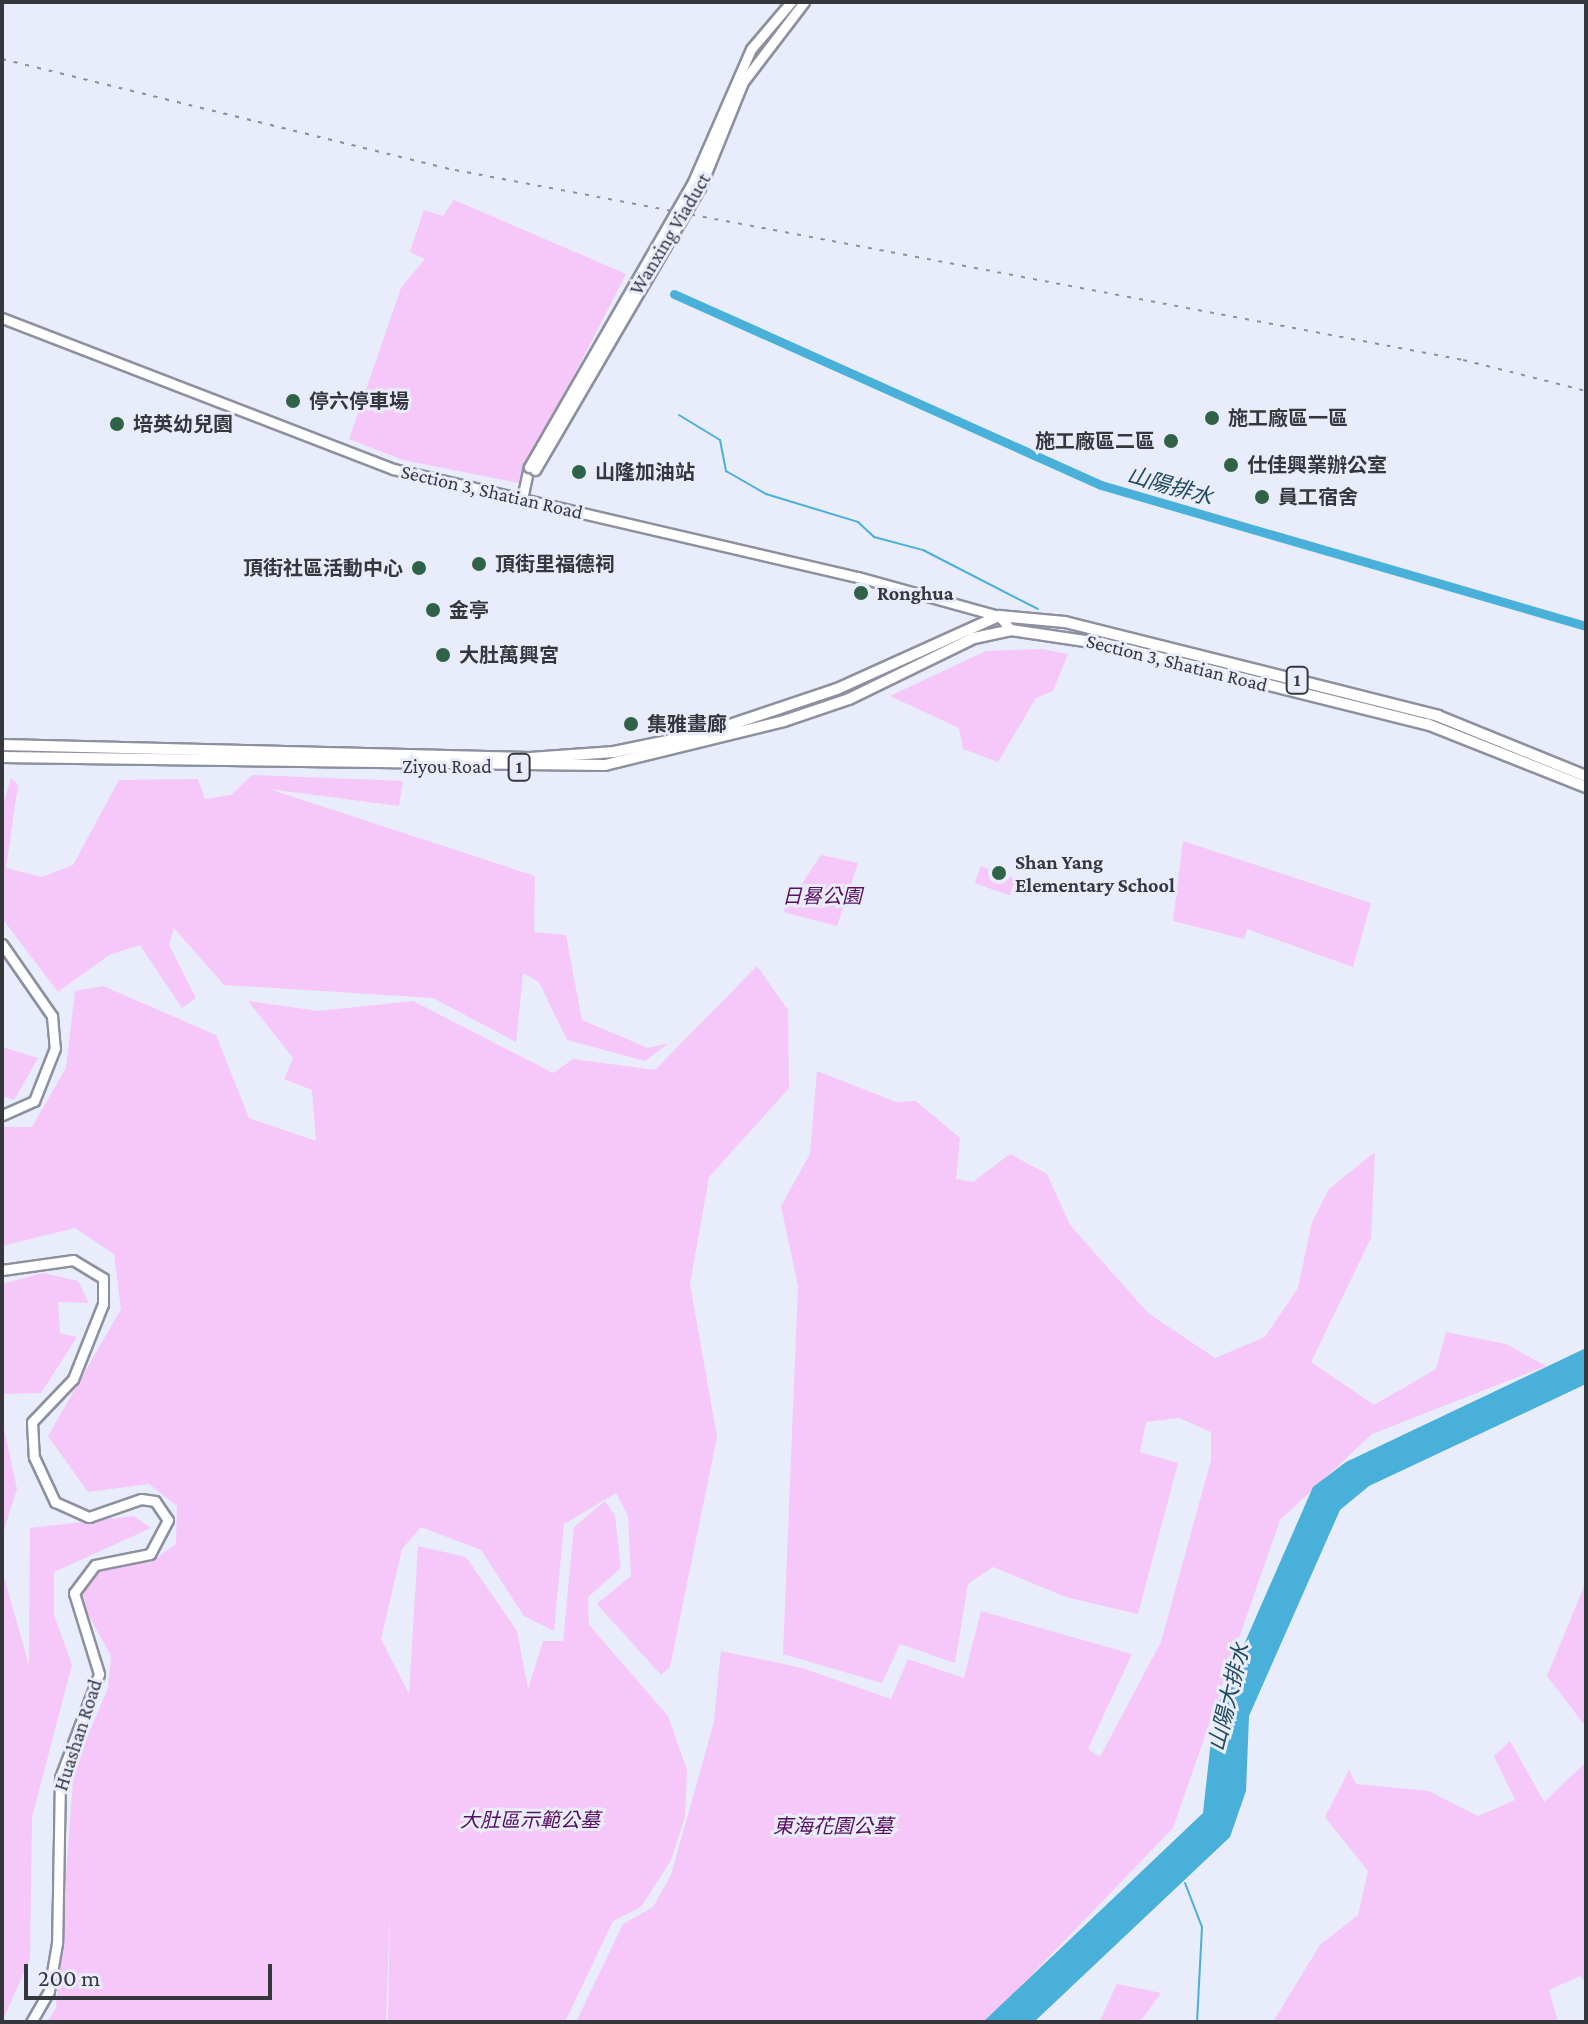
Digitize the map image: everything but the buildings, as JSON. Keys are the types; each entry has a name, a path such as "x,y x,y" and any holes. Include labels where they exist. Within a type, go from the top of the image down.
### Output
{"main road":[{"name":"Section 3, Shatian Road","path":"999,616 1065,622 1320,692 1466,736 1586,787"},
{"name":"Ziyou Road","path":"2,745 530,758 688,742 837,689 999,616"},
{"name":"Section 3, Shatian Road","path":"1011,630 1105,644 1438,716 1586,776"},
{"name":"Ziyou Road","path":"2,757 550,767 605,765 849,699 974,638 1011,630"}],"street":[{"name":"Wanxing Viaduct","path":"532,468 692,184 751,49 791,2"},
{"name":"Wanxing Viaduct","path":"532,468 700,188 743,82 804,2"},
{"name":"Section 3, Shatian Road","path":"2,318 393,469 999,616"},
{"path":"522,499 532,468"},
{"path":"999,616 1011,630"},
{"path":"2,944 55,1029 34,1101 2,1115"},
{"name":"Huashan Road","path":"2,1270 73,1260 103,1278 103,1304 73,1379 32,1422 34,1457 55,1502 89,1517 141,1499 155,1501 168,1520 161,1546 95,1565 74,1593 99,1674 60,1778 57,1943 49,1991 31,2022"}],"green space":[{"path":"454,200 626,274 519,483 403,460 349,439 401,288 425,259 410,252 424,210 443,216"},
{"path":"1041,649 1068,654 1053,691 1036,698 998,762 963,749 959,728 890,696 986,651"},
{"path":"252,775 403,781 399,806 269,789 535,876 534,932 566,935 582,1020 648,1048 669,1043 645,1061 567,1040 539,982 523,973 516,1042 433,998 224,985 174,928 169,945 196,998 182,1008 140,945 109,955 58,992 2,918 2,809 11,778 18,785 6,868 42,877 73,865 119,780 198,779 205,799 231,795"},
{"path":"1183,841 1371,903 1353,967 1247,929 1244,939 1173,921"},
{"name":"日晷公園","path":"821,855 858,863 837,926 783,912"},
{"path":"981,866 1016,879 1010,896 975,883"},
{"name":"大肚區示範公墓","path":"757,966 788,1010 789,1088 709,1177 690,1284 717,1437 670,1667 661,1675 597,1604 631,1576 628,1516 616,1493 564,1524 554,1631 524,1616 481,1550 421,1527 402,1549 381,1639 409,1694 418,1546 466,1557 517,1631 528,1689 543,1641 563,1641 574,1527 605,1501 615,1516 621,1568 588,1597 589,1625 668,1716 687,1770 685,1817 671,1860 641,1907 613,1921 565,2022 388,2022 390,1905 386,2022 47,2022 56,2008 74,1768 108,1688 111,1656 81,1601 84,1582 103,1569 151,1562 176,1544 177,1506 149,1484 88,1492 48,1436 121,1309 114,1254 75,1228 2,1246 2,1127 32,1127 66,1068 75,991 103,986 216,1035 249,1118 316,1141 312,1090 284,1079 293,1058 248,1001 318,1011 413,1001 553,1073 573,1059 655,1070"},
{"path":"2,1047 38,1058 14,1100 2,1096"},
{"name":"東海花園公墓","path":"817,1071 896,1102 916,1101 960,1138 956,1179 973,1182 1010,1154 1047,1174 1070,1225 1148,1313 1215,1358 1265,1337 1298,1288 1312,1222 1329,1189 1375,1152 1371,1238 1311,1362 1374,1405 1436,1369 1446,1332 1506,1344 1546,1366 1372,1434 1280,1520 1173,1828 986,2022 576,2022 623,1924 653,1907 671,1875 714,1722 721,1651 802,1668 891,1699 908,1659 964,1678 981,1611 1132,1654 1088,1749 1100,1757 1161,1642 1211,1460 1211,1432 1179,1418 1146,1422 1140,1452 1178,1463 1138,1614 1066,1597 993,1567 968,1584 955,1663 900,1644 882,1683 783,1654 798,1286 781,1206 810,1154"},
{"path":"43,1273 78,1281 89,1303 58,1302 60,1333 77,1337 41,1393 2,1394 2,1284"},
{"path":"2,1419 17,1489 2,1536"},
{"path":"134,1516 151,1528 54,1572 54,1615 72,1665 32,1817 30,1959 2,2022 2,1570 29,1665 30,1528"},
{"path":"1586,1582 1586,1727 1547,1676"},
{"path":"1510,1741 1544,1802 1586,1762 1586,1983 1580,1976 1549,1990 1558,2022 1273,2022 1320,1945 1358,1915 1368,1871 1325,1817 1349,1770 1356,1784 1429,1791 1478,1816 1515,1800 1494,1756"},
{"path":"1117,1984 1161,1993 1140,2022 1099,2022"}],"water":[{"name":"山陽大排水","path":"1586,1348 1586,1384 1369,1486 1340,1510 1249,1716 1246,1791 1230,1837 1034,2022 983,2022 1203,1813 1214,1713 1313,1487 1346,1462"}],"waterway":[{"name":"山陽排水","path":"674,294 1101,485 1586,626"},
{"path":"679,415 720,440 726,471 766,494 858,522 874,537 923,550 1038,609"},
{"path":"1185,1883 1202,1927 1197,2022"}],"railway":[{"path":"2,59 455,170 1463,360 1586,391"}],"place":[{"name":"停六停車場","path":"293,401"},
{"name":"施工廠區一區","path":"1212,418"},
{"name":"培英幼兒園","path":"117,424"},
{"name":"施工廠區二區","path":"1171,441"},
{"name":"仕佳興業辦公室","path":"1231,465"},
{"name":"山隆加油站","path":"579,472"},
{"name":"員工宿舍","path":"1262,497"},
{"name":"頂街里福德祠","path":"479,564"},
{"name":"頂街社區活動中心","path":"419,568"},
{"name":"Ronghua","path":"861,593"},
{"name":"金亭","path":"433,610"},
{"name":"大肚萬興宮","path":"443,655"},
{"name":"集雅畫廊","path":"631,724"},
{"name":"Shan Yang Elementary School","path":"999,873"}]}
